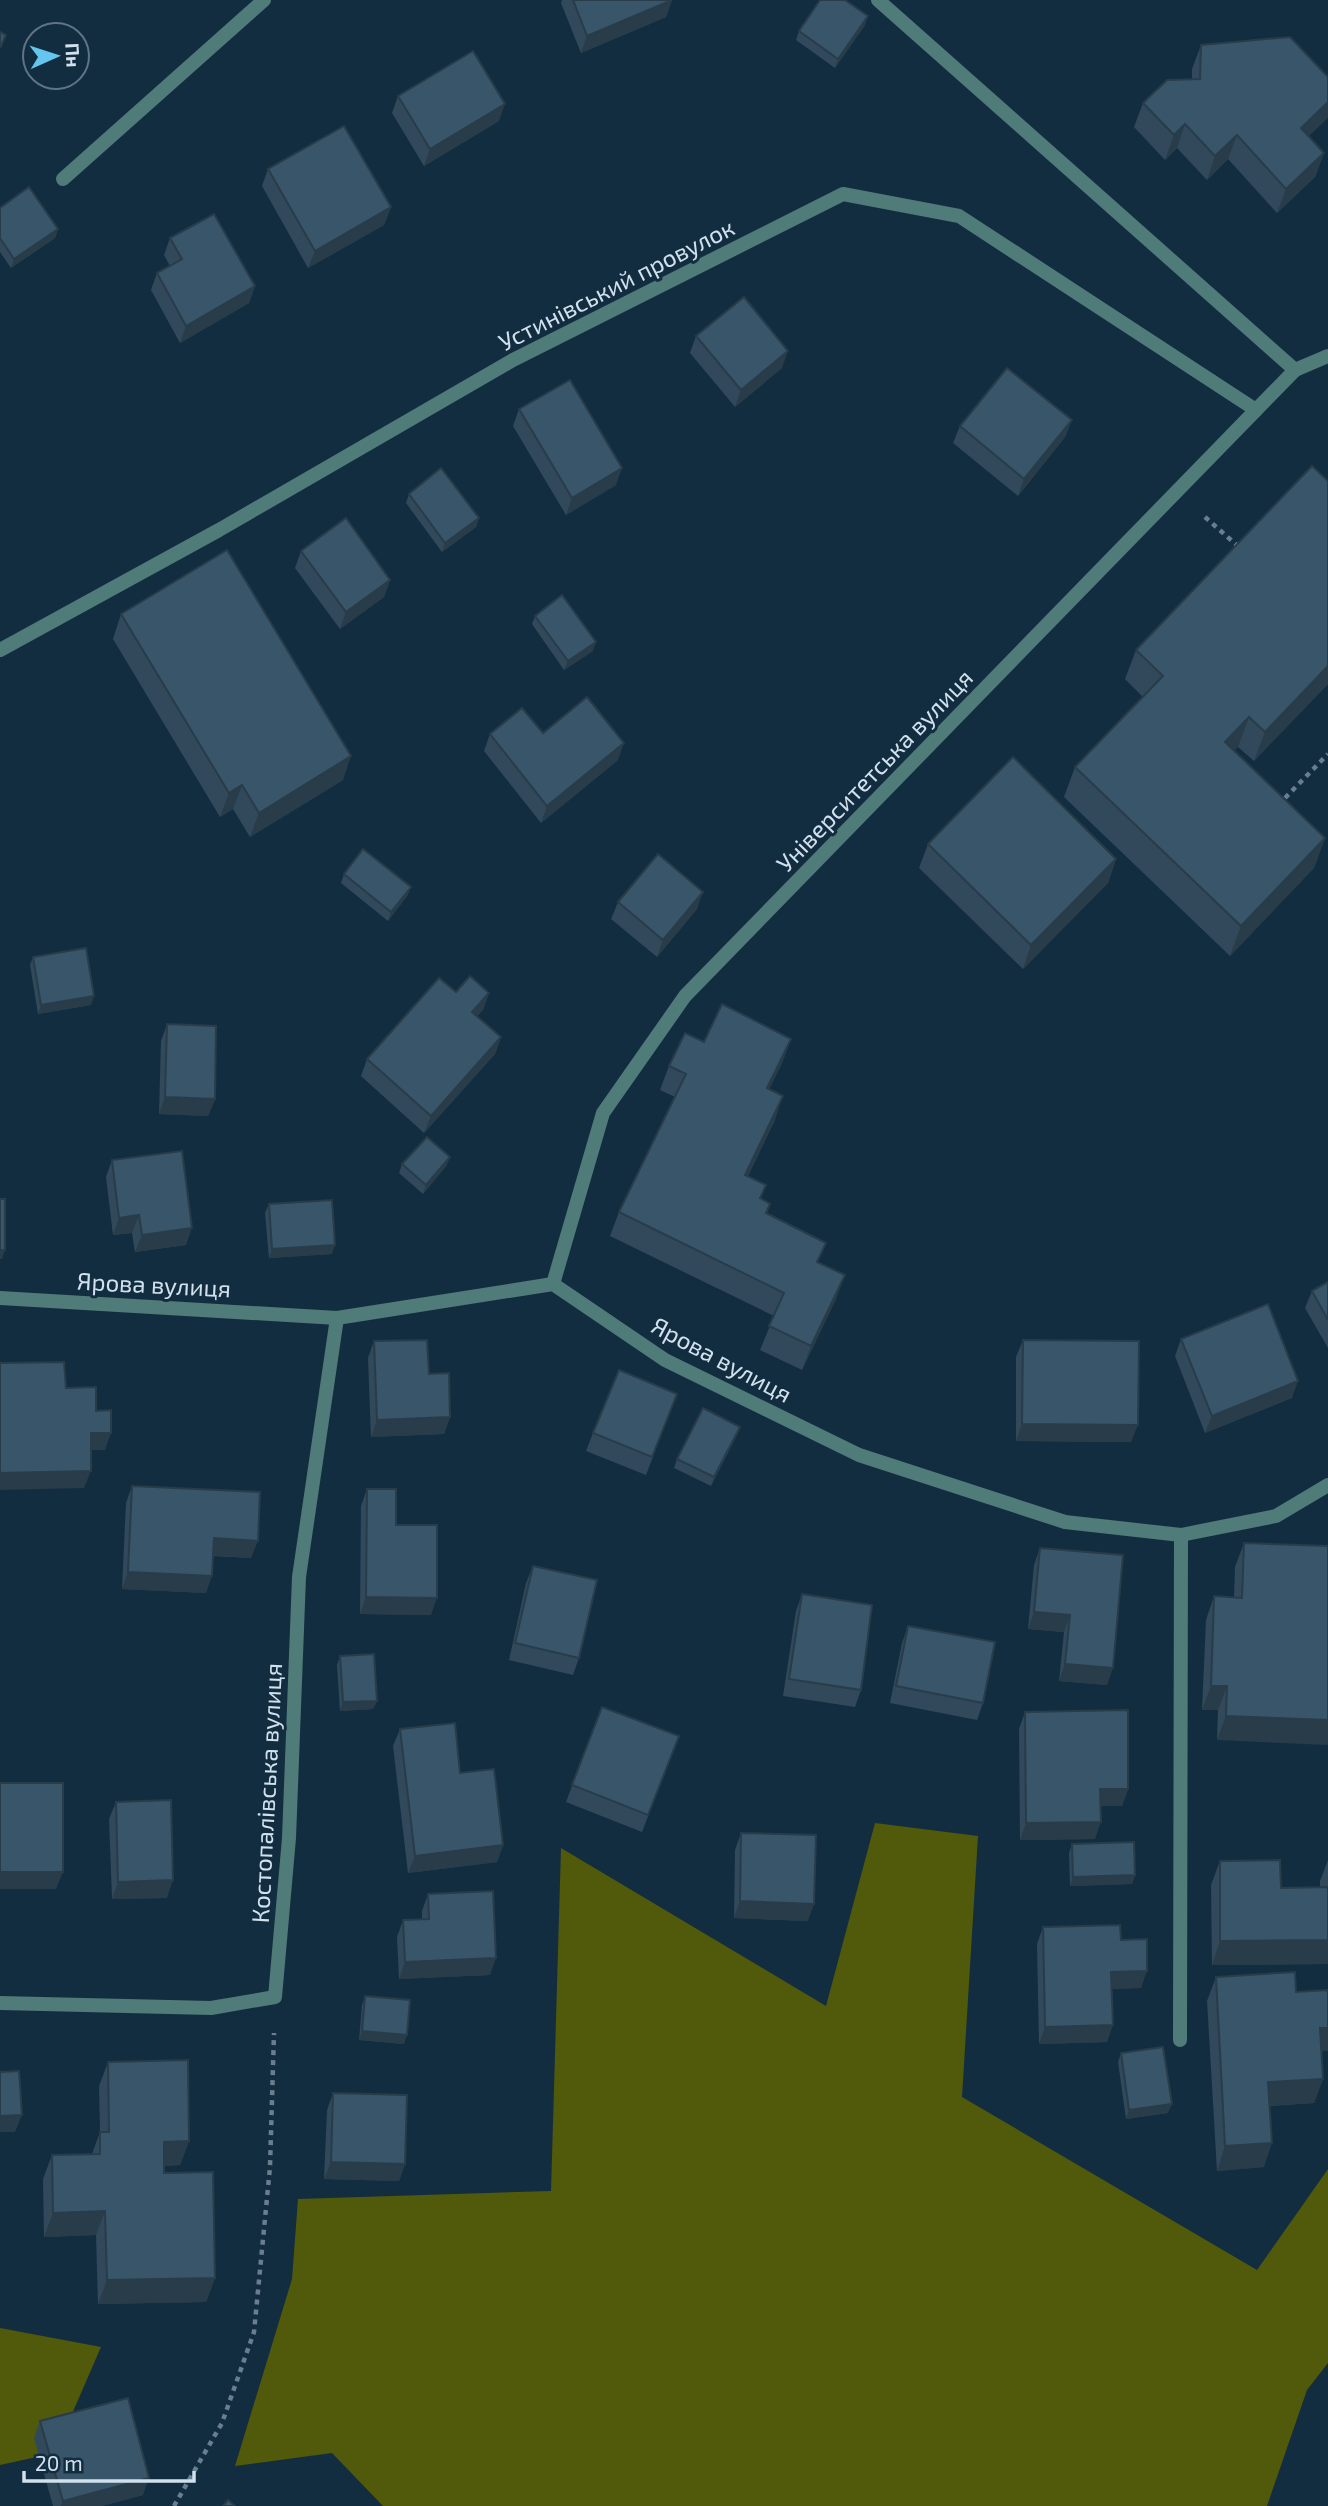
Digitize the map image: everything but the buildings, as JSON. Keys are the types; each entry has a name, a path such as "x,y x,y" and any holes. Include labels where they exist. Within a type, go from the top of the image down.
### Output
{"street":[{"path":"63,179 264,0"},
{"path":"878,0 1295,370"},
{"name":"Устинівський провулок","path":"0,650 219,530 513,360 843,194 960,215 1256,410"},
{"name":"Університетська вулиця","path":"553,1284 603,1113 685,996 1295,370 1328,356"},
{"name":"Ярова вулиця","path":"0,1298 337,1318 553,1284 665,1360 859,1455 1065,1522 1181,1535 1276,1516 1328,1485"},
{"name":"Костопалівська вулиця","path":"275,1997 289,1838 299,1577 337,1318"},
{"path":"1180,2040 1181,1535"},
{"path":"0,2003 211,2008 275,1997"}],"path":[{"path":"1177,492 1246,553"},
{"path":"1285,798 1328,754"},
{"path":"174,2506 222,2423 254,2333 270,2167 275,1997"}],"green space":[{"path":"875,1823 978,1836 962,2097 1257,2270 1328,2169 1328,2363 1307,2390 1267,2506 383,2506 332,2453 235,2466 292,2279 298,2199 551,2191 561,1848 826,2006"},
{"path":"0,2328 101,2347 55,2453 0,2465"}]}
